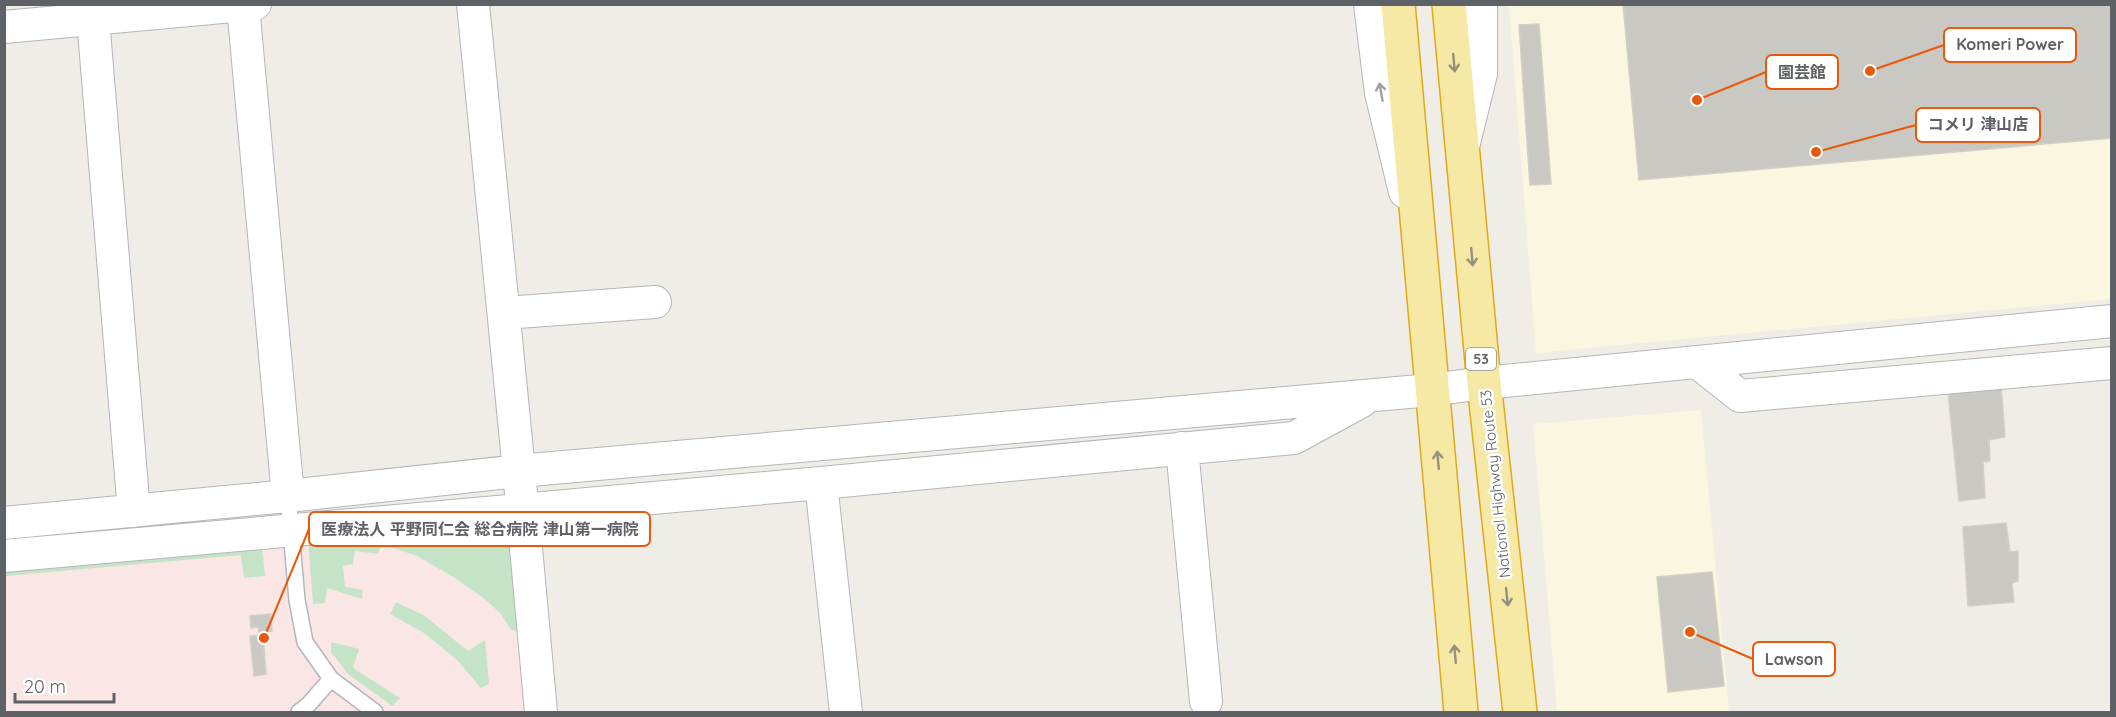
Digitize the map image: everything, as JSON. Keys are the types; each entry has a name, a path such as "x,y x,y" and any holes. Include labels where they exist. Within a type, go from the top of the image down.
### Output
{"highway":[{"path":"1398,4 1461,712"},
{"path":"1414,4 1422,81 1419,251"},
{"name":"National Highway Route 53","path":"1449,4 1484,383 1520,712"}],"street":[{"path":"473,4 541,712"},
{"path":"1370,4 1381,93 1419,251"},
{"path":"1462,151 1481,74 1480,4"},
{"path":"4,27 249,5 288,496"},
{"path":"93,19 134,511"},
{"path":"504,314 655,302"},
{"path":"4,523 519,471 1431,390 2112,321"},
{"path":"1697,362 1740,396 2112,363"},
{"path":"4,556 1294,438 1374,395"},
{"path":"1182,448 1206,701"},
{"path":"821,483 846,712"}],"lane":[{"path":"288,496 297,600 305,642 331,679 375,712"},
{"path":"299,712 331,679"}],"shaded area":[{"path":"1509,5 2111,5 2111,299 1536,353"},
{"path":"1701,410 1729,712 1557,712 1533,424"},
{"path":"508,517 530,712 5,712 5,563"}],"green space":[{"path":"508,525 518,631 511,630 501,614 486,600 455,578 417,556 382,544 378,554 355,551 353,564 343,566 345,587 363,590 362,599 327,588 325,603 313,604 308,540"},
{"path":"262,545 265,576 244,578 241,555 5,576 5,567"},
{"path":"396,602 425,616 468,651 485,640 489,684 481,688 457,660 424,633 390,614"},
{"path":"331,642 359,649 353,668 400,698 392,706 348,674 331,652"}],"building":[{"path":"1623,4 2112,4 2112,138 1639,180"},
{"path":"1539,24 1551,184 1530,185 1519,25"},
{"path":"2001,386 2005,437 1989,440 1990,461 1983,462 1985,498 1959,501 1948,392"},
{"path":"2006,523 2010,552 2018,551 2018,581 2012,583 2014,602 1968,606 1963,527"},
{"path":"1712,572 1724,686 1668,692 1657,577"},
{"path":"271,614 272,631 259,632 258,627 251,628 250,616"},
{"path":"263,635 266,674 254,676 250,636"}],"place":[{"name":"Komeri Power","path":"1870,71"},
{"name":"園芸館","path":"1697,100"},
{"name":"コメリ 津山店","path":"1816,152"},
{"name":"Lawson","path":"1690,632"},
{"name":"医療法人 平野同仁会 総合病院 津山第一病院","path":"264,638"}]}
